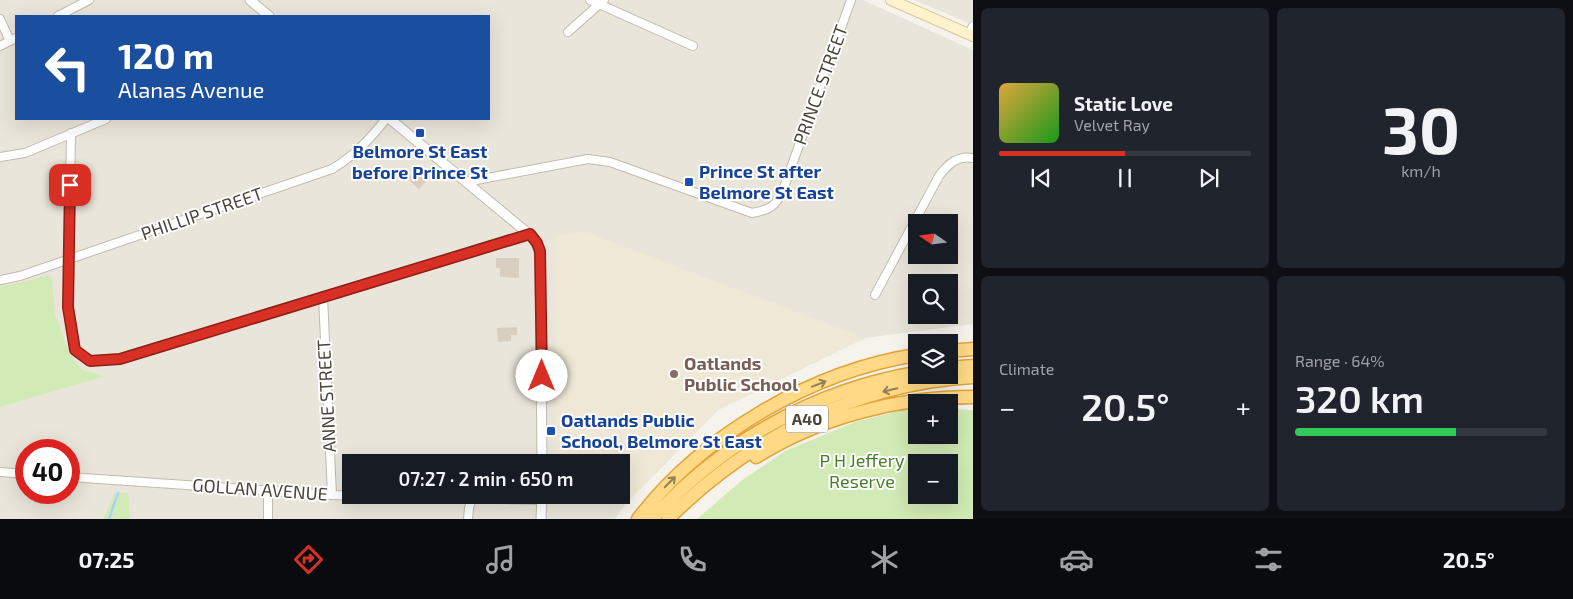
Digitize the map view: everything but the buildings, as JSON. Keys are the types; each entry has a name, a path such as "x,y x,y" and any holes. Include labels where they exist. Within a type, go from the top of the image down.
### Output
{"highway":[{"path":"958,350 973,349"},
{"path":"638,519 653,499 694,460 741,425 767,409 791,396 844,375 872,365 908,358"},
{"path":"958,367 973,366"},
{"name":"A40","path":"652,519 703,470 770,425 794,412 845,391 908,375"},
{"name":"A40","path":"668,519 714,476 755,448 800,422 857,399 912,384 973,377"},
{"path":"676,519 711,488 734,471 805,431 884,406 936,398 973,397"}],"main road":[{"path":"891,0 972,32"}],"street":[{"path":"60,15 89,0"},
{"path":"250,0 268,15"},
{"path":"590,0 601,2 693,46"},
{"name":"PRINCE STREET","path":"466,182 588,159 610,162 752,213 770,208 778,202 783,190 852,0"},
{"path":"568,32 601,2"},
{"path":"0,19 13,40 0,46"},
{"path":"0,157 24,153 104,120"},
{"name":"PHILLIP STREET","path":"0,280 20,276 69,260 332,169 349,159 364,146 387,120"},
{"path":"389,120 530,234 537,243 540,251 542,454"},
{"path":"71,133 68,307 75,350 90,361 120,359 530,234"},
{"path":"875,295 939,176 947,166 958,159 973,158"},
{"name":"ANNE STREET","path":"322,296 332,495"},
{"path":"0,472 15,473"},
{"name":"GOLLAN AVENUE","path":"80,478 342,495"},
{"path":"268,490 268,519"},
{"path":"468,519 470,504"},
{"path":"540,519 541,504"}],"shaded area":[{"path":"0,0 863,0 973,50 973,324 865,338 718,410 630,499 630,454 342,454 342,504 625,504 615,519 0,519"},
{"path":"914,0 973,0 973,25"},
{"name":"Oatlands Public School","path":"586,232 865,338 718,410 630,500 630,454 556,454 556,234"}],"green space":[{"path":"48,275 52,279 55,314 69,353 82,370 105,376 0,407 0,286 16,284"},
{"name":"P H Jeffery Reserve","path":"908,409 908,444 958,444 958,409 973,410 973,519 697,519 741,481 785,451 855,422"},
{"path":"115,493 128,493 130,519 103,519"}],"waterway":[{"path":"109,519 118,493"}],"place":[{"name":"Belmore St East before Prince St","path":"420,133"},
{"name":"Prince St after Belmore St East","path":"689,182"},
{"name":"Oatlands Public School","path":"674,374"},
{"name":"Oatlands Public School, Belmore St East","path":"551,431"}],"route":[{"path":"70,185 68,307 75,350 90,361 120,359 530,234 540,251 542,376"}]}
